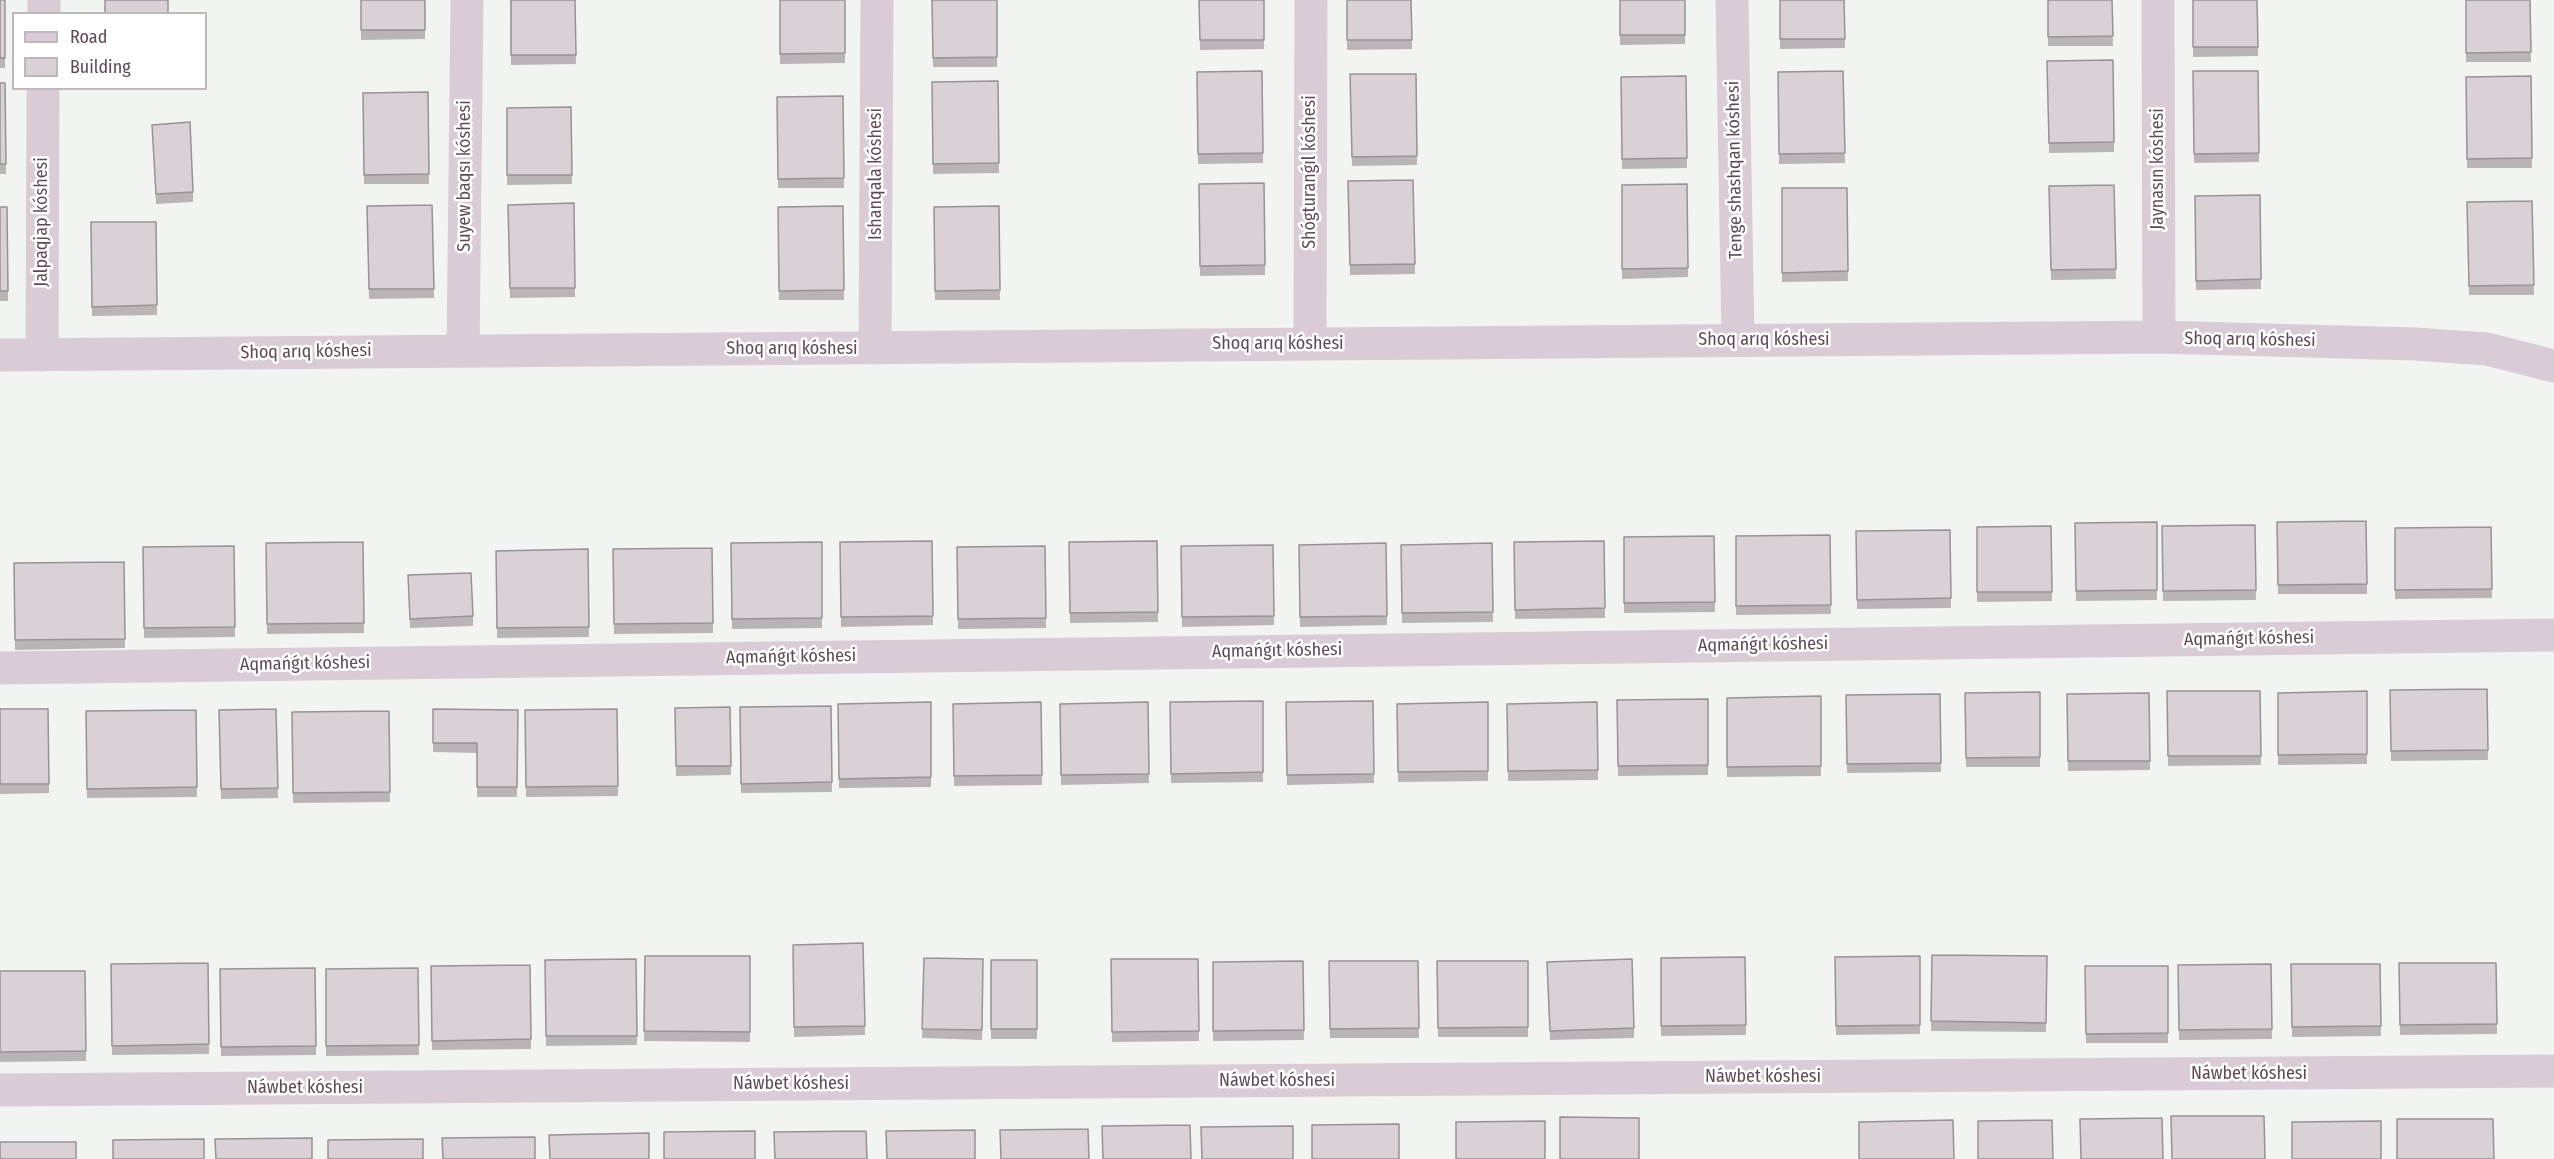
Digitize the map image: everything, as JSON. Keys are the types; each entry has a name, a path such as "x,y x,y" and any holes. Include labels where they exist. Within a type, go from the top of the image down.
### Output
{"street":[{"name":"Suyew baqsı kóshesi","path":"464,351 466,0"},
{"name":"Ishanqala kóshesi","path":"875,348 877,0"},
{"name":"Shógturanǵıl kóshesi","path":"1310,344 1311,0"},
{"name":"Tenge shashqan kóshesi","path":"1732,0 1738,340"},
{"name":"Jaynasın kóshesi","path":"2158,0 2159,337"},
{"name":"Jalpaqjap kóshesi","path":"42,355 43,90"},
{"name":"Shoq arıq kóshesi","path":"0,355 2159,337 2415,344 2487,349 2554,366"},
{"name":"Aqmańǵıt kóshesi","path":"0,668 2554,635"},
{"name":"Náwbet kóshesi","path":"0,1090 2554,1071"}],"building":[{"path":"0,0 5,0 5,58 0,58"},
{"path":"105,0 168,0 168,12 105,12"},
{"path":"361,0 425,0 425,30 361,30"},
{"path":"511,0 575,0 576,55 511,55"},
{"path":"780,0 845,0 845,53 780,54"},
{"path":"932,0 997,0 997,57 933,58"},
{"path":"1199,0 1264,0 1264,40 1200,40"},
{"path":"1347,0 1411,0 1412,40 1347,40"},
{"path":"1620,0 1685,0 1685,35 1620,35"},
{"path":"1780,0 1844,0 1845,39 1780,39"},
{"path":"2048,0 2112,0 2113,36 2048,37"},
{"path":"2193,0 2257,0 2258,47 2193,47"},
{"path":"2466,0 2530,0 2531,52 2466,53"},
{"path":"2113,60 2114,142 2049,143 2047,61"},
{"path":"1262,71 1263,153 1198,154 1197,72"},
{"path":"1843,71 1845,153 1779,154 1778,72"},
{"path":"2193,71 2258,71 2259,153 2194,154"},
{"path":"1350,74 1416,74 1417,156 1352,157"},
{"path":"1686,76 1687,158 1622,159 1621,77"},
{"path":"2531,76 2532,158 2467,159 2466,77"},
{"path":"998,81 999,163 933,164 932,82"},
{"path":"0,83 5,83 6,164 0,164"},
{"path":"428,92 429,174 364,175 363,93"},
{"path":"843,96 844,178 778,179 777,97"},
{"path":"571,107 572,175 507,175 507,108"},
{"path":"190,122 193,192 156,194 152,125"},
{"path":"1413,180 1415,264 1350,265 1348,181"},
{"path":"1264,183 1265,265 1200,266 1199,184"},
{"path":"1687,184 1688,268 1622,269 1622,185"},
{"path":"2114,185 2116,269 2051,270 2049,186"},
{"path":"1782,188 1847,188 1848,271 1782,273"},
{"path":"2260,195 2261,279 2196,281 2195,196"},
{"path":"2532,201 2534,285 2469,286 2467,202"},
{"path":"574,203 575,288 510,288 508,205"},
{"path":"432,205 434,289 369,289 367,206"},
{"path":"843,206 844,290 779,291 778,207"},
{"path":"999,206 1000,290 935,291 934,207"},
{"path":"0,207 7,207 8,291 0,291"},
{"path":"91,222 156,222 157,305 92,307"},
{"path":"2366,521 2367,584 2278,585 2277,522"},
{"path":"2157,522 2157,590 2076,591 2075,523"},
{"path":"2255,525 2256,590 2163,591 2162,526"},
{"path":"2051,526 2052,592 1977,592 1977,527"},
{"path":"2491,527 2492,589 2395,590 2395,528"},
{"path":"1950,530 1951,598 1857,600 1856,531"},
{"path":"1830,535 1831,605 1736,606 1736,536"},
{"path":"1714,536 1715,602 1624,603 1624,537"},
{"path":"932,541 933,616 841,617 840,542"},
{"path":"1157,541 1158,612 1070,613 1069,542"},
{"path":"1604,541 1605,608 1515,610 1514,542"},
{"path":"363,542 364,623 267,624 266,543"},
{"path":"822,542 822,618 732,619 731,543"},
{"path":"1386,543 1387,616 1300,617 1299,545"},
{"path":"1492,543 1493,612 1402,613 1401,545"},
{"path":"1273,545 1274,616 1182,617 1181,546"},
{"path":"234,546 235,627 144,628 143,547"},
{"path":"1045,546 1046,618 958,619 957,547"},
{"path":"712,548 713,623 614,624 613,549"},
{"path":"588,549 589,627 497,628 496,551"},
{"path":"124,562 125,639 15,640 14,563"},
{"path":"471,573 473,616 410,619 408,575"},
{"path":"2487,689 2488,750 2391,751 2390,690"},
{"path":"2167,691 2260,691 2261,756 2168,756"},
{"path":"2367,691 2367,754 2278,755 2278,693"},
{"path":"2040,692 2040,757 1966,758 1965,693"},
{"path":"2149,693 2150,761 2068,761 2067,694"},
{"path":"1940,694 1941,763 1847,764 1846,695"},
{"path":"1821,696 1821,766 1727,767 1727,698"},
{"path":"1708,699 1708,765 1618,766 1617,700"},
{"path":"1263,701 1263,772 1171,774 1170,702"},
{"path":"1373,701 1374,774 1287,775 1286,702"},
{"path":"931,702 931,777 839,779 838,704"},
{"path":"1041,702 1042,775 954,776 953,704"},
{"path":"1148,702 1149,774 1061,775 1060,704"},
{"path":"1488,702 1488,771 1398,772 1397,704"},
{"path":"1597,702 1598,770 1508,771 1507,704"},
{"path":"831,706 832,782 741,784 740,707"},
{"path":"730,707 731,766 676,766 675,708"},
{"path":"0,709 48,709 49,784 0,784"},
{"path":"276,709 278,788 221,789 219,710"},
{"path":"433,709 518,710 517,787 477,787 477,743 433,743"},
{"path":"617,709 618,786 526,787 525,710"},
{"path":"196,710 197,787 87,789 86,711"},
{"path":"389,711 390,792 293,793 292,712"},
{"path":"863,943 865,1026 794,1027 793,945"},
{"path":"1932,955 2047,956 2046,1023 1931,1021"},
{"path":"645,956 750,956 750,1032 644,1031"},
{"path":"1920,956 1920,1025 1836,1026 1835,957"},
{"path":"1745,957 1746,1025 1661,1026 1661,958"},
{"path":"924,958 983,959 982,1030 922,1029"},
{"path":"636,959 637,1036 546,1036 545,960"},
{"path":"1111,959 1198,959 1199,1031 1112,1032"},
{"path":"1632,959 1634,1028 1550,1031 1547,962"},
{"path":"991,960 1037,960 1037,1029 991,1029"},
{"path":"1303,961 1304,1030 1213,1031 1213,962"},
{"path":"1329,961 1418,961 1419,1028 1330,1029"},
{"path":"1437,961 1528,961 1528,1027 1438,1028"},
{"path":"208,963 209,1044 112,1046 111,964"},
{"path":"2399,963 2496,963 2497,1024 2400,1025"},
{"path":"2271,964 2272,1029 2179,1030 2178,965"},
{"path":"2291,964 2380,964 2381,1026 2292,1027"},
{"path":"530,965 531,1039 432,1041 431,966"},
{"path":"2085,966 2168,966 2168,1033 2086,1034"},
{"path":"315,968 316,1046 221,1047 220,969"},
{"path":"418,968 419,1045 326,1046 326,969"},
{"path":"0,971 85,971 86,1051 0,1052"},
{"path":"2171,1116 2264,1116 2265,1159 2172,1159"},
{"path":"1560,1117 1639,1118 1639,1159 1560,1159"},
{"path":"2162,1118 2163,1159 2081,1159 2080,1119"},
{"path":"2397,1119 2493,1119 2494,1159 2397,1159"},
{"path":"1953,1120 1954,1159 1859,1159 1859,1122"},
{"path":"2052,1120 2053,1159 1978,1159 1978,1121"},
{"path":"1545,1121 1545,1159 1456,1159 1456,1122"},
{"path":"2381,1121 2381,1159 2292,1159 2292,1122"},
{"path":"1399,1124 1399,1159 1312,1159 1312,1125"},
{"path":"1190,1125 1191,1159 1103,1159 1102,1126"},
{"path":"1293,1126 1293,1159 1202,1159 1201,1127"},
{"path":"1088,1129 1089,1159 1001,1159 1000,1130"},
{"path":"975,1130 975,1159 887,1159 886,1131"},
{"path":"755,1131 755,1159 664,1159 664,1132"},
{"path":"866,1131 867,1159 775,1159 774,1132"},
{"path":"649,1133 649,1159 550,1159 549,1135"},
{"path":"535,1137 535,1159 443,1159 442,1138"},
{"path":"312,1138 312,1159 216,1159 215,1139"},
{"path":"204,1139 204,1159 113,1159 113,1140"},
{"path":"423,1139 423,1159 328,1159 328,1140"},
{"path":"0,1142 76,1142 76,1159 0,1159"}]}
